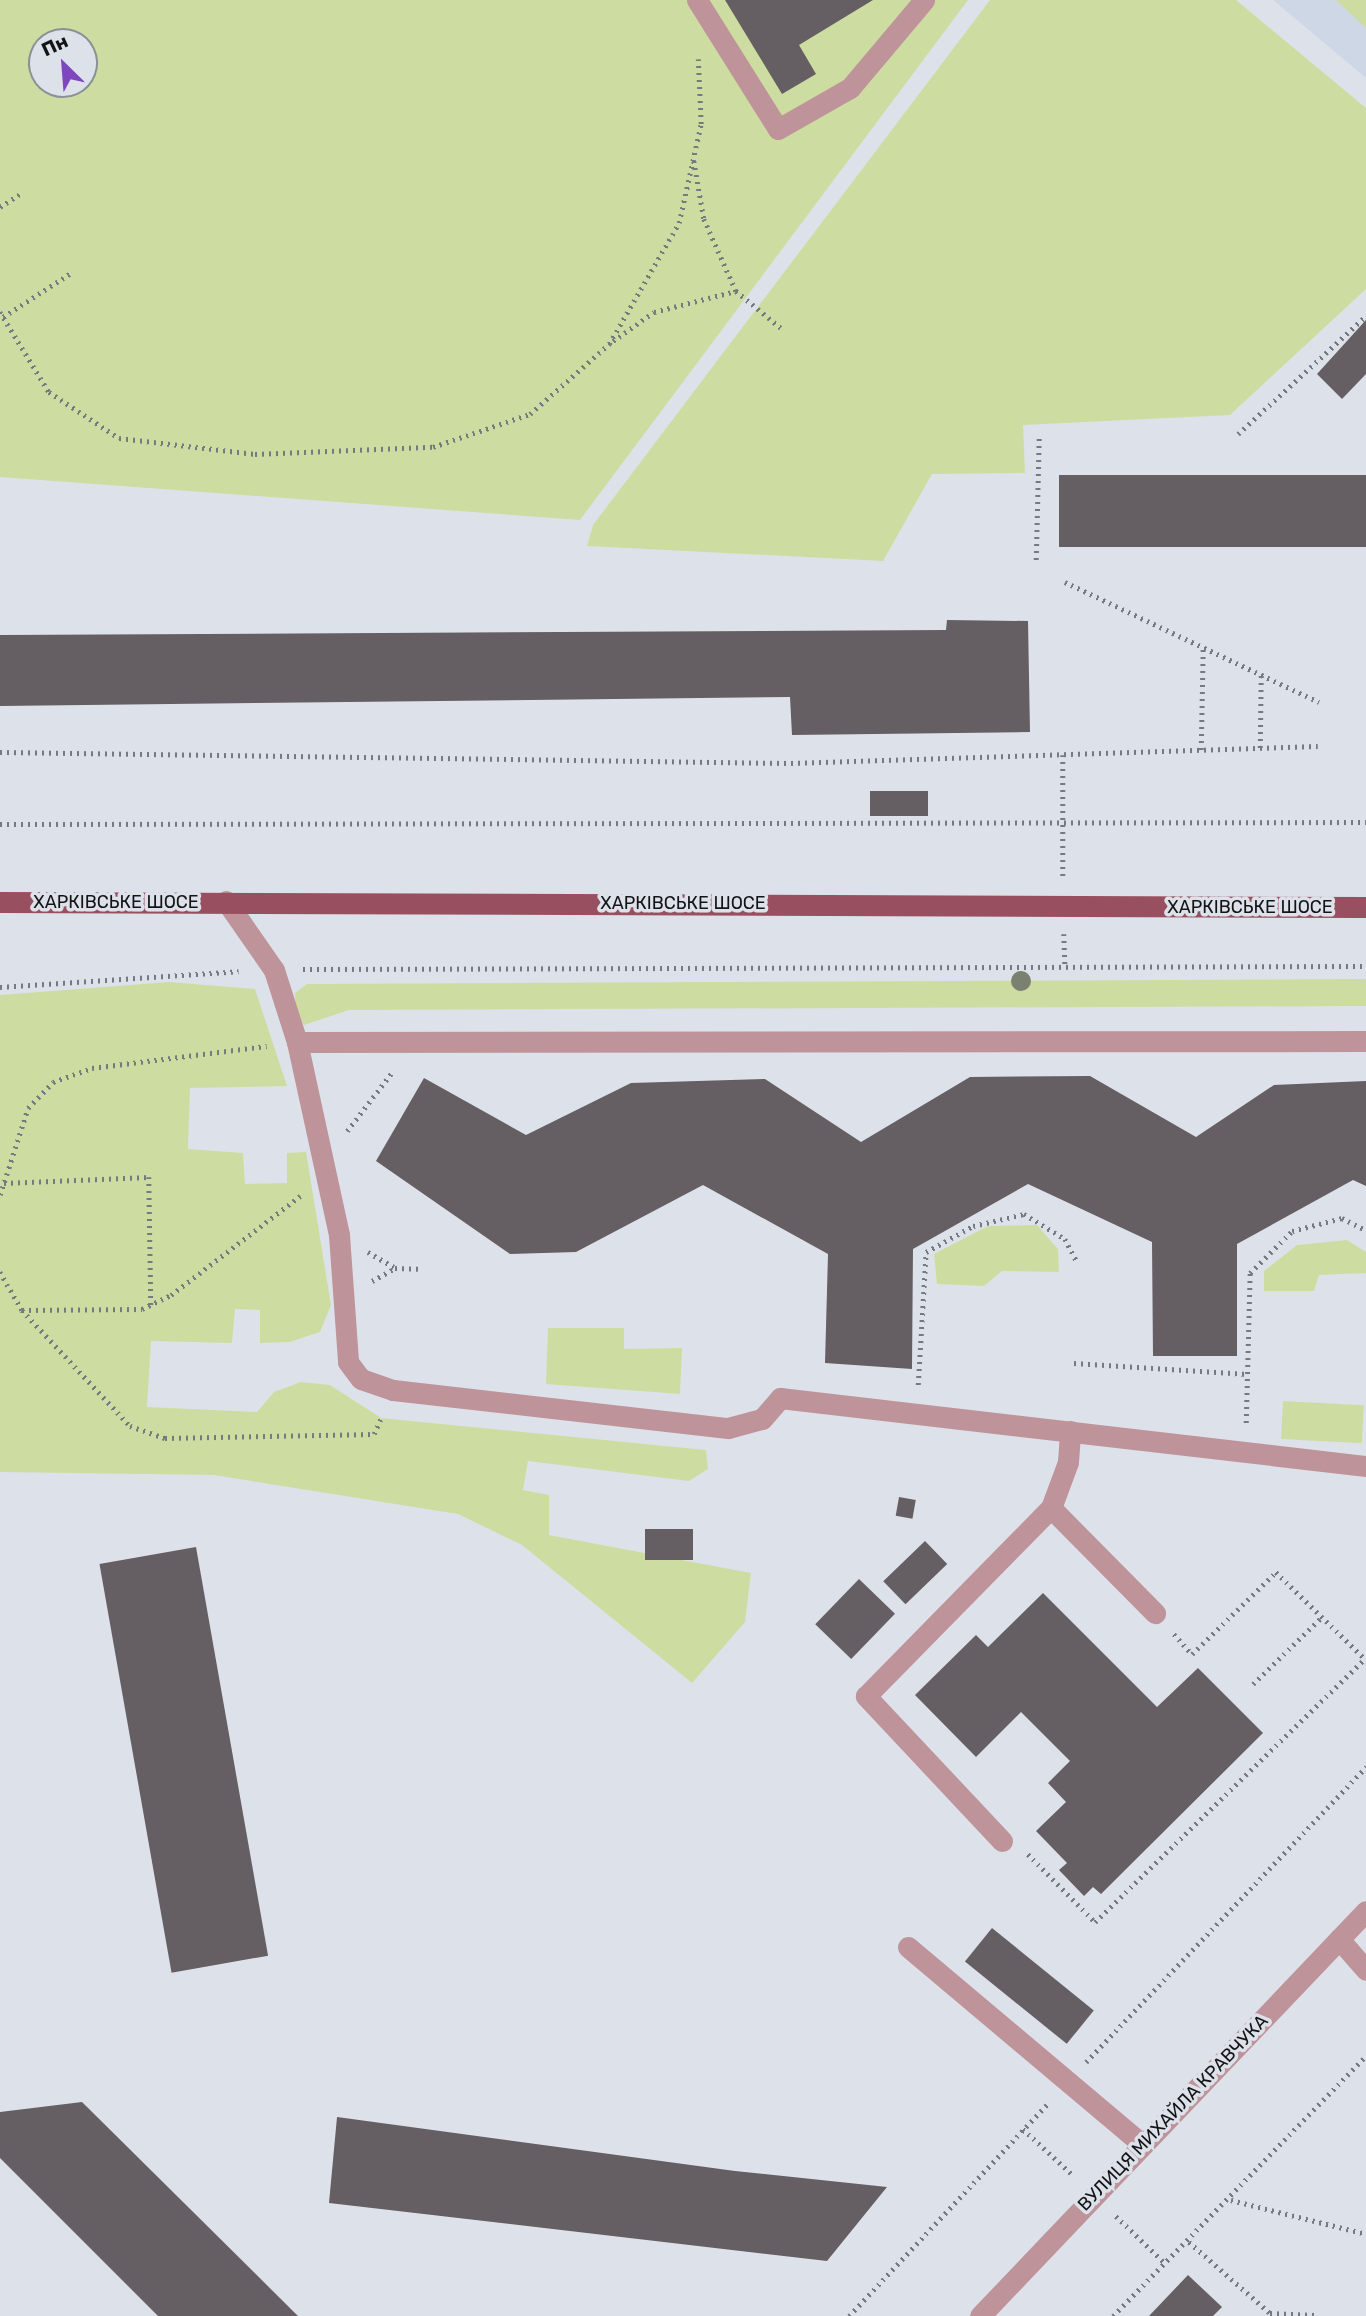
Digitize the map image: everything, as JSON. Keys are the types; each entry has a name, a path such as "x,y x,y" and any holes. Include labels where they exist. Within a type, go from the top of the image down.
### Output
{"main road":[{"name":"ХАРКІВСЬКЕ ШОСЕ","path":"0,902 1366,907"}],"street":[{"path":"697,0 778,129 850,88 924,0"},
{"path":"226,901 274,970 297,1042 325,1170 344,1297 348,1362 361,1379 393,1390 728,1428 762,1419 779,1398 1366,1466"},
{"path":"297,1042 1366,1041"},
{"path":"1002,1841 866,1696 1051,1508 1068,1462 1070,1432"},
{"path":"1051,1508 1155,1614"},
{"name":"ВУЛИЦЯ МИХАЙЛА КРАВЧУКА","path":"980,2316 1366,1911"},
{"path":"1339,1939 1366,1970"},
{"path":"908,1947 1143,2145"}],"path":[{"path":"609,344 679,223 701,124 696,52"},
{"path":"693,156 704,219 736,291 781,328"},
{"path":"0,207 23,192"},
{"path":"71,273 2,315 49,392 119,438 255,454 433,447 530,414 609,344 654,312 736,291"},
{"path":"1238,434 1366,316"},
{"path":"1036,560 1039,438"},
{"path":"1065,582 1319,702"},
{"path":"1201,750 1203,647"},
{"path":"1260,748 1261,674"},
{"path":"0,752 791,763 1318,746"},
{"path":"1063,755 1065,965"},
{"path":"0,824 1366,822"},
{"path":"0,987 274,970 1065,965 1366,966"},
{"path":"22,1310 151,1305 325,1170 416,1041"},
{"path":"0,1195 29,1108 53,1082 92,1068 297,1042"},
{"path":"4,1183 149,1177 151,1305"},
{"path":"911,1413 917,1396 926,1252 973,1226 1024,1214 1065,1239 1078,1263"},
{"path":"1246,1452 1250,1273 1264,1255 1292,1231 1320,1220 1342,1218 1366,1230"},
{"path":"344,1297 395,1268 418,1269"},
{"path":"0,1272 22,1310 130,1426 165,1438 374,1434 393,1390"},
{"path":"1074,1363 1248,1374"},
{"path":"1002,1841 1024,1850 1095,1922 1366,1659 1276,1572 1192,1654 1155,1614"},
{"path":"1253,1684 1322,1617"},
{"path":"849,2316 1366,1767"},
{"path":"1113,2316 1231,2200 1366,2056"},
{"path":"1231,2200 1366,2234"},
{"path":"1189,2242 1270,2313 1315,2315"}],"shaded area":[{"path":"1273,0 1366,0 1366,78"}],"green space":[{"path":"0,0 968,0 580,520 0,477"},
{"path":"990,0 1236,0 1366,108 1366,289 1230,415 1023,425 1025,473 932,474 883,561 587,546 593,525"},
{"path":"1336,0 1366,0 1366,28"},
{"path":"1366,979 1366,1006 349,1010 304,1025 296,1016 295,993 307,984"},
{"path":"169,982 255,989 287,1086 190,1088 188,1149 243,1153 245,1184 287,1183 287,1153 306,1152 331,1305 320,1332 290,1342 260,1343 260,1310 235,1309 232,1343 151,1341 147,1407 257,1412 274,1392 301,1382 330,1385 381,1418 706,1450 708,1469 689,1481 528,1461 523,1490 549,1495 549,1535 751,1573 745,1622 692,1683 522,1545 458,1514 214,1475 0,1472 0,995"},
{"path":"1037,1225 1058,1249 1059,1272 1002,1271 984,1286 937,1284 934,1254 988,1226"},
{"path":"1347,1240 1366,1252 1366,1273 1319,1275 1314,1291 1264,1291 1264,1271 1297,1245"},
{"path":"548,1328 624,1328 624,1349 682,1348 680,1394 546,1384"},
{"path":"1283,1401 1364,1405 1362,1443 1281,1439"}],"building":[{"path":"725,0 873,0 799,45 816,74 782,94"},
{"path":"1366,320 1366,374 1342,399 1317,374"},
{"path":"1059,475 1366,475 1366,547 1059,547"},
{"path":"947,620 1028,621 1030,732 792,735 790,697 0,706 0,635 946,630"},
{"path":"870,791 928,791 928,816 870,816"},
{"path":"1090,1076 1196,1137 1274,1085 1366,1081 1366,1186 1353,1180 1237,1244 1237,1356 1153,1356 1152,1242 1028,1184 913,1249 912,1369 825,1363 828,1254 703,1185 576,1252 510,1254 376,1161 424,1078 526,1135 631,1083 765,1079 861,1142 970,1077"},
{"path":"899,1497 916,1500 912,1519 896,1516"},
{"path":"645,1529 693,1529 693,1560 645,1560"},
{"path":"925,1541 947,1564 906,1604 883,1581"},
{"path":"196,1547 268,1956 172,1973 99,1564"},
{"path":"859,1579 895,1614 851,1659 815,1624"},
{"path":"1043,1593 1157,1707 1198,1668 1263,1733 1101,1894 1093,1887 1084,1896 1059,1870 1067,1863 1036,1831 1066,1802 1048,1783 1070,1761 1021,1712 976,1757 915,1695 976,1635 988,1647"},
{"path":"992,1928 1094,2010 1067,2044 965,1961"},
{"path":"82,2102 298,2316 158,2316 0,2158 0,2112"},
{"path":"337,2117 735,2171 887,2187 827,2261 329,2203"},
{"path":"1188,2275 1222,2307 1213,2316 1149,2316"}]}
